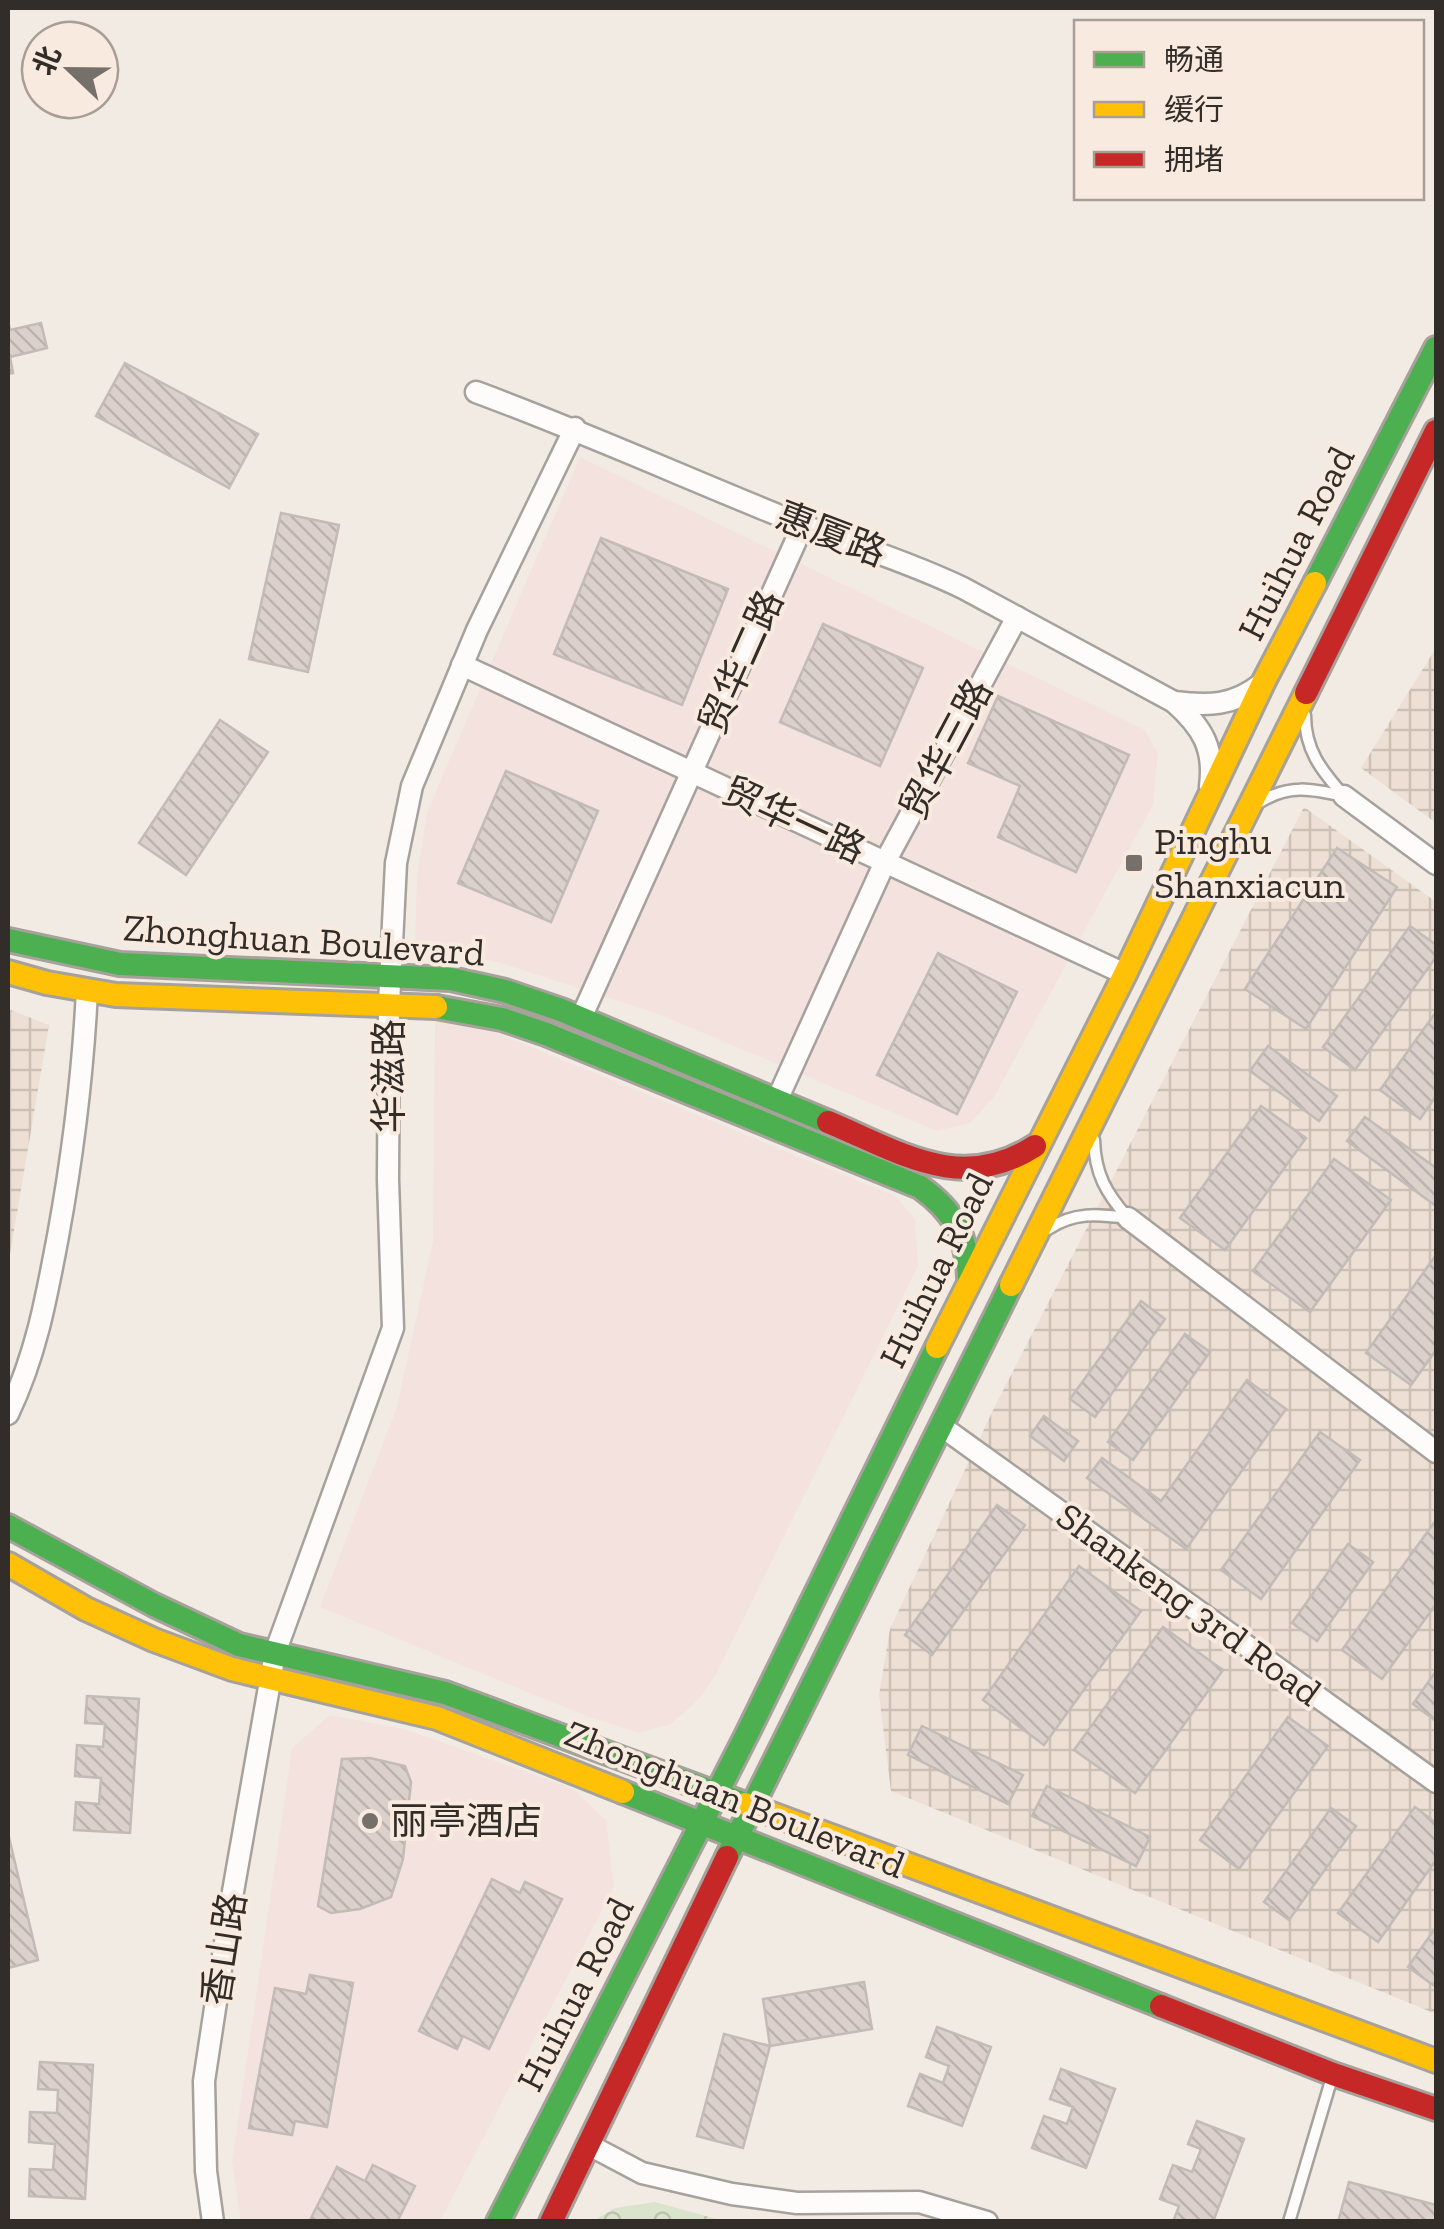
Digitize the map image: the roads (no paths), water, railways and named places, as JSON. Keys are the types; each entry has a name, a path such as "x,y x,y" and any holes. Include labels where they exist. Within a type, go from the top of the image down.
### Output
{"street":[{"name":"Huihua Road","path":"498,2222 701,1824 1124,974 1264,681 1436,348"},
{"name":"惠厦路","path":"476,392 575,428 803,525 929,571 1174,702"},
{"name":"华滋路","path":"272,1679 275,1653 393,1328 388,1180 389,1004 396,863 412,786 462,664 575,428"},
{"name":"Huihua Road","path":"552,2222 736,1837 1436,432"},
{"name":"贸华二路","path":"581,1018 803,525"},
{"name":"贸华三路","path":"777,1100 884,862 1017,617"},
{"name":"贸华一路","path":"462,664 1124,974"},
{"path":"1174,702 1227,704 1264,681"},
{"path":"1174,702 1196,722 1208,741 1213,765 1209,794"},
{"path":"1344,796 1436,864"},
{"name":"Zhonghuan Boulevard","path":"8,940 120,964 393,975 469,983 505,991 581,1018 929,1164 958,1170 987,1169 1012,1162 1036,1146"},
{"name":"Zhonghuan Boulevard","path":"8,972 116,995 389,1004 448,1008 502,1019 920,1187 940,1200 958,1222 969,1247 970,1280"},
{"path":"8,1414 28,1370 47,1300 82,1084 88,990"},
{"path":"1128,1218 1436,1452"},
{"name":"Shankeng 3rd Road","path":"941,1426 1436,1782"},
{"name":"Zhonghuan Boulevard","path":"8,1526 154,1605 239,1645 445,1692 1436,2061"},
{"name":"Zhonghuan Boulevard","path":"8,1564 86,1609 232,1669 437,1718 1333,2074 1436,2109"},
{"name":"香山路","path":"214,2222 206,2170 204,2080 230,1903 272,1679"},
{"path":"589,2145 642,2173 732,2194 797,2202 919,2202 988,2222"}],"lane":[{"path":"1305,696 1305,735 1317,766 1344,796"},
{"path":"1248,810 1276,792 1305,787 1344,796"},
{"path":"1093,1121 1094,1158 1102,1188 1128,1218"},
{"path":"1035,1238 1062,1220 1092,1213 1128,1218"},
{"path":"1288,2222 1333,2074"}],"place":[{"name":"Pinghu Shanxiacun","path":"1134,863"},
{"name":"丽亭酒店","path":"370,1821"}]}
